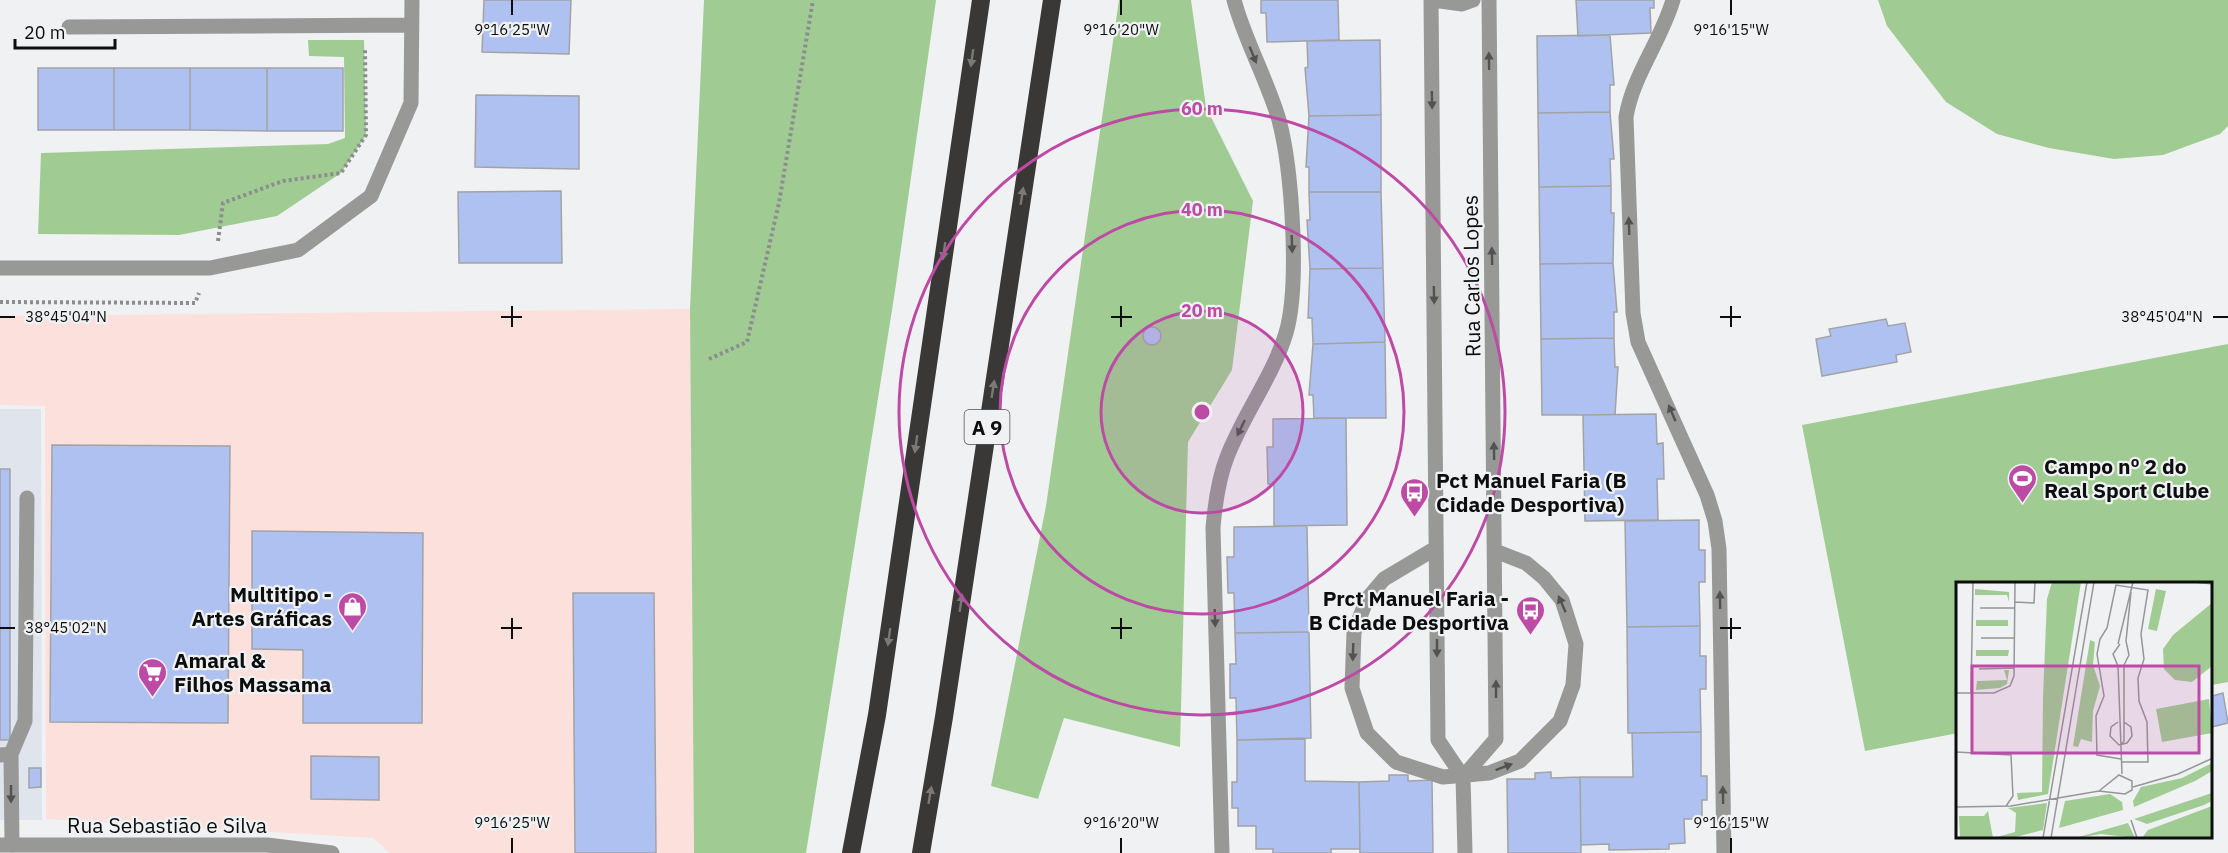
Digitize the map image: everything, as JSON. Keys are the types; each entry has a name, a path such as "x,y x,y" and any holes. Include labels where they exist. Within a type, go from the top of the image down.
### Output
{"highway":[{"path":"851,853 877,715 981,0"},
{"name":"A 9","path":"921,853 944,717 1052,0"}],"street":[{"path":"0,268 210,268 298,250 372,196 411,103 412,0"},
{"path":"1222,853 1213,528 1216,496 1227,457 1286,334 1293,300 1286,153 1278,118 1241,24 1234,0"},
{"path":"1432,0 1462,4 1473,0"},
{"name":"Rua Carlos Lopes","path":"1432,0 1438,740 1463,777 1496,739 1489,0"},
{"path":"1673,0 1666,26 1629,97 1626,117 1633,313 1638,342 1693,463 1715,521 1719,549 1724,853"},
{"path":"69,27 411,25"},
{"path":"6,845 6,754 25,721 27,498"},
{"path":"1436,548 1384,579 1367,599 1354,632 1352,688 1367,733 1396,762 1443,777 1489,773 1520,761 1560,721 1573,685 1576,644 1562,600 1544,578 1526,563 1495,551"},
{"path":"1463,777 1465,853"},
{"name":"Rua Sebastião e Silva","path":"6,845 267,845 332,853"}],"path":[{"path":"709,359 747,342 779,203 813,0"},
{"path":"0,302 195,303 210,268 218,239 223,202 283,181 341,173 366,135 364,26"}],"shaded area":[{"path":"690,309 694,853 390,853 373,838 46,819 45,406 0,405 0,316"},
{"path":"0,409 41,409 42,820 0,820"}],"green space":[{"path":"704,0 936,0 895,291 806,853 694,853 690,309"},
{"path":"1119,0 1191,0 1206,107 1253,201 1232,370 1188,442 1180,747 1064,718 1038,799 991,786 1046,506"},
{"path":"1878,0 2228,0 2228,126 2220,134 2163,155 2114,159 2049,148 1997,134 1946,102 1887,26"},
{"path":"308,40 364,40 366,135 341,173 277,216 179,235 38,234 41,153 328,144 345,138 344,57 309,56"},
{"name":"Campo nº 2 do Real Sport Clube","path":"2228,344 2228,682 2213,685 2213,582 1956,582 1956,733 1865,751 1802,425"}],"building":[{"path":"484,0 571,0 569,54 482,52"},
{"path":"1261,0 1338,0 1339,40 1267,42 1266,13 1261,13"},
{"path":"1576,0 1654,0 1654,8 1650,8 1651,33 1578,36"},
{"path":"1610,35 1614,85 1610,85 1610,112 1538,113 1537,36"},
{"path":"1380,40 1381,115 1309,116 1305,68 1308,67 1307,41"},
{"path":"38,68 114,68 114,130 38,130"},
{"path":"114,68 190,68 190,130 114,130"},
{"path":"190,68 267,68 267,131 190,130"},
{"path":"267,68 343,68 343,131 267,131"},
{"path":"476,95 579,96 579,169 475,167"},
{"path":"1610,112 1614,159 1610,159 1611,186 1539,187 1538,113"},
{"path":"1381,115 1381,192 1309,192 1309,167 1306,167 1309,116"},
{"path":"1611,186 1611,213 1614,213 1613,263 1540,264 1539,187"},
{"path":"561,191 562,263 459,263 458,192"},
{"path":"1309,192 1381,192 1383,268 1310,269 1307,220 1310,220"},
{"path":"1613,263 1617,312 1614,312 1614,338 1541,339 1540,264"},
{"path":"1383,268 1385,342 1313,344 1312,318 1308,318 1310,269"},
{"path":"1886,319 1888,326 1905,323 1911,352 1896,355 1897,362 1822,376 1816,339 1831,336 1829,329"},
{"path":"1152,327 1158,330 1161,336 1158,342 1152,345 1146,342 1143,336 1146,330"},
{"path":"1614,338 1615,367 1618,367 1615,415 1542,415 1541,339"},
{"path":"1385,342 1386,418 1314,418 1313,395 1309,395 1313,344"},
{"path":"1656,414 1657,444 1663,443 1664,479 1657,479 1658,520 1585,521 1583,415"},
{"path":"1346,418 1347,525 1274,526 1274,484 1268,484 1267,447 1273,447 1273,419"},
{"path":"52,445 230,446 228,723 50,722"},
{"path":"0,469 10,469 10,740 0,740"},
{"path":"1699,520 1699,550 1705,550 1705,582 1699,582 1700,626 1627,627 1625,521"},
{"path":"1307,526 1309,632 1235,633 1234,593 1228,593 1227,557 1234,557 1234,527"},
{"path":"252,531 423,533 422,723 303,723 303,650 252,649"},
{"path":"573,593 654,593 656,853 575,853"},
{"path":"1700,626 1700,656 1706,656 1706,689 1700,689 1701,732 1628,733 1627,627"},
{"path":"1309,632 1311,738 1237,740 1236,698 1230,698 1230,664 1236,664 1235,633"},
{"path":"2223,693 2228,723 2213,727 2213,696"},
{"path":"1701,732 1701,776 1707,776 1707,800 1702,800 1702,819 1684,819 1685,843 1669,844 1669,849 1609,850 1609,844 1581,845 1580,777 1633,777 1632,733"},
{"path":"1305,739 1305,781 1359,782 1360,849 1331,849 1331,853 1273,853 1273,849 1256,849 1256,826 1238,826 1238,808 1232,808 1232,782 1237,782 1237,740"},
{"path":"311,756 379,757 379,800 311,799"},
{"path":"29,768 41,768 41,787 29,788"},
{"path":"1551,772 1551,778 1580,777 1581,853 1508,853 1507,779 1535,779 1535,773"},
{"path":"1389,775 1408,775 1408,781 1432,780 1433,853 1360,853 1359,782 1389,781"}],"place":[{"name":"Campo nº 2 do Real Sport Clube","path":"2023,504"},
{"name":"Pct Manuel Faria (B Cidade Desportiva)","path":"1415,518"},
{"name":"Multitipo - Artes Gráficas","path":"353,632"},
{"name":"Prct Manuel Faria - B Cidade Desportiva","path":"1530,636"},
{"name":"Amaral & Filhos Massama","path":"153,698"}]}
